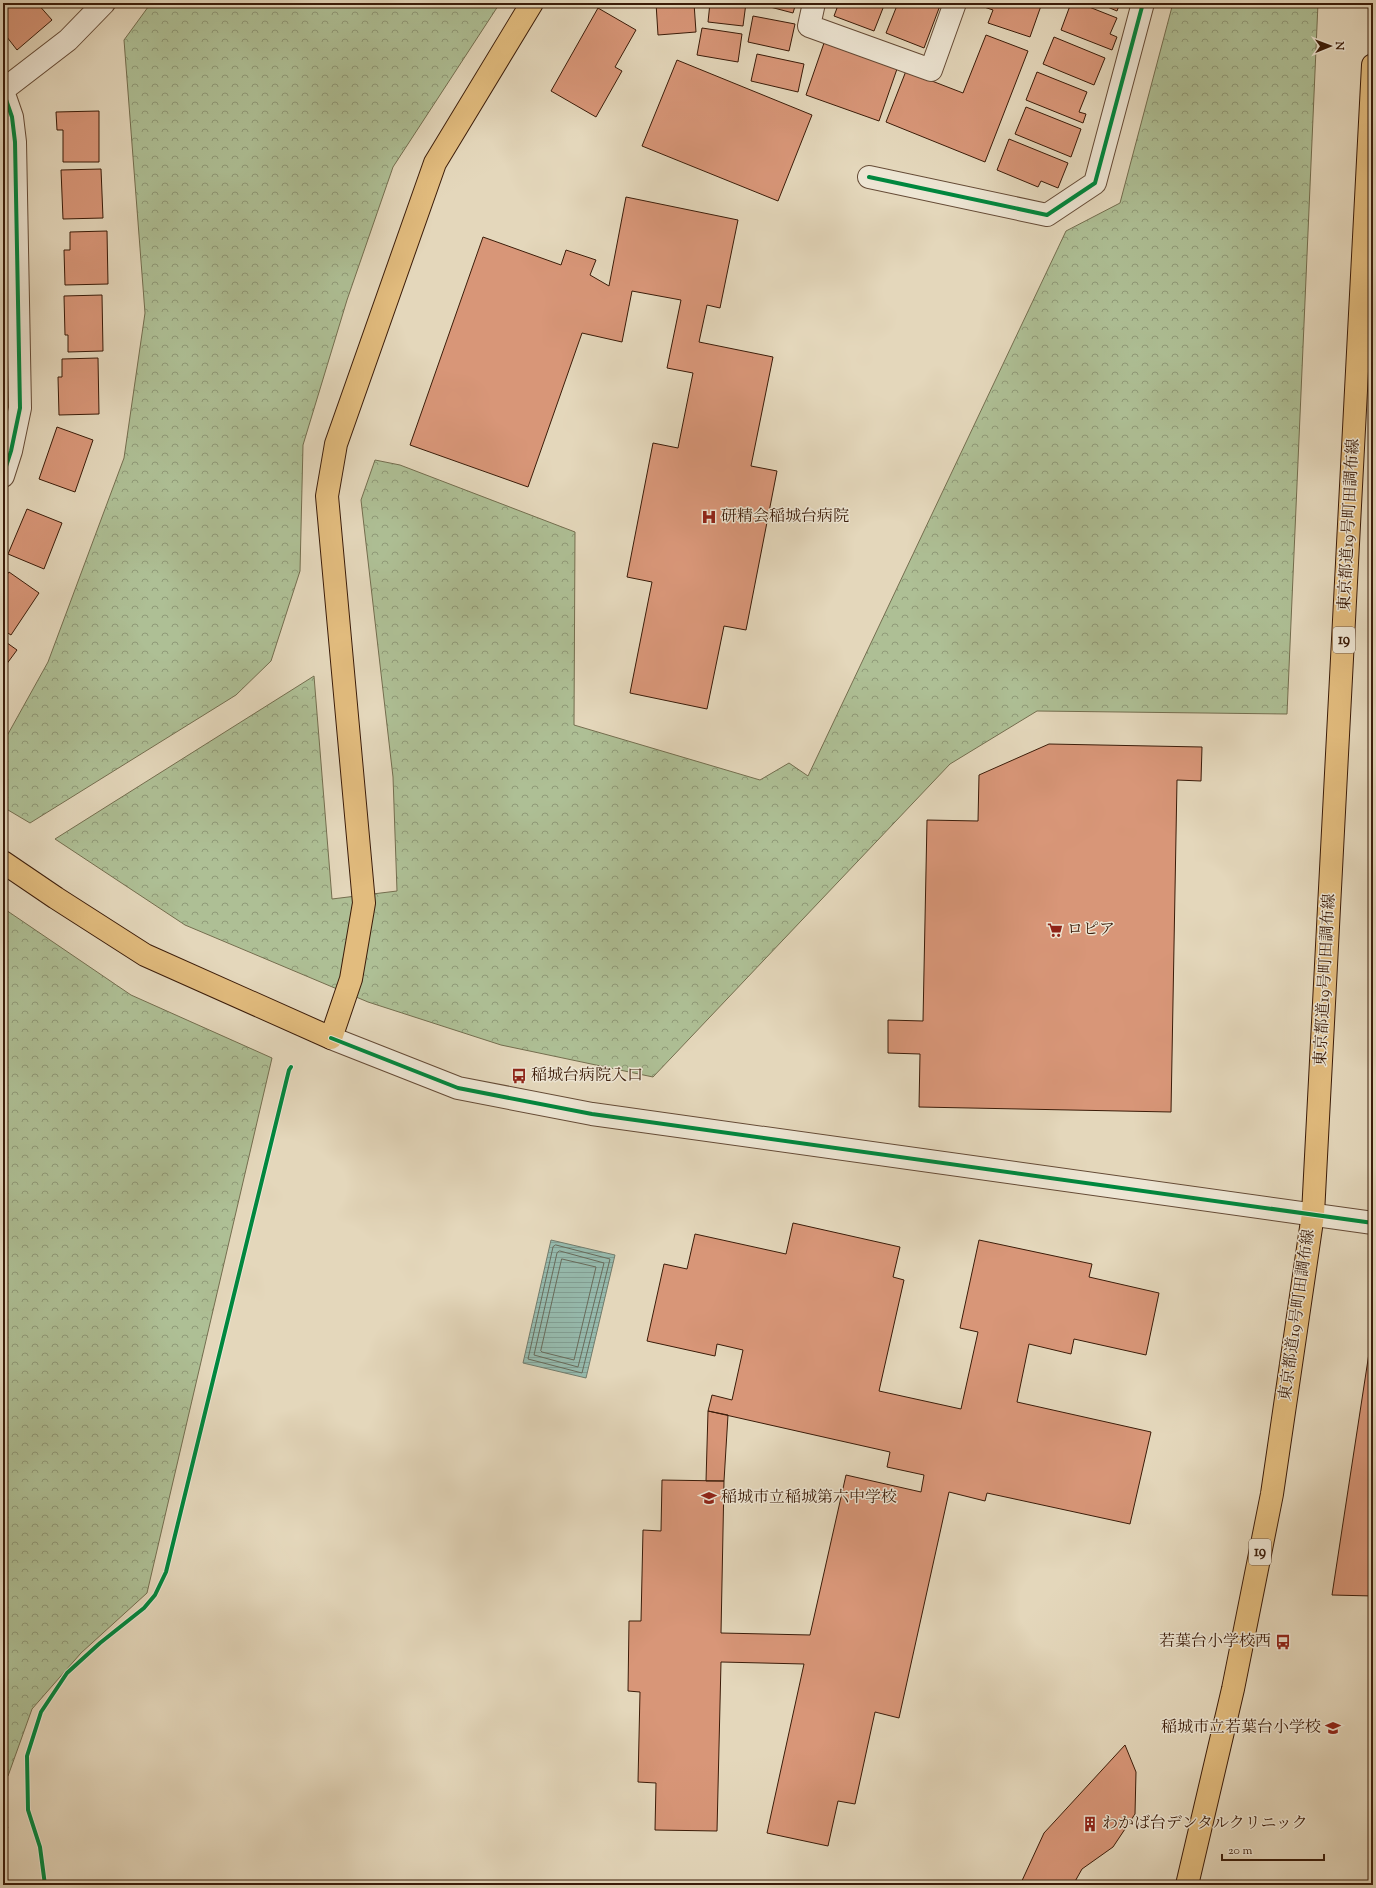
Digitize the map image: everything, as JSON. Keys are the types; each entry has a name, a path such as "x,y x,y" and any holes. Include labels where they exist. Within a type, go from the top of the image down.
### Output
{"main road":[{"path":"3,862 145,955 331,1038 351,979 364,903 328,496 336,444 435,163 532,3"},
{"name":"東京都道19号町田調布線","path":"1187,1885 1233,1689 1272,1494 1313,1214 1373,65"}],"street":[{"path":"3,476 11,451 20,408 15,142 12,117 3,91 68,40 104,3"},
{"path":"814,3 810,26 932,70 955,3"},
{"path":"868,177 1047,215 1095,183 1143,3"},
{"path":"331,1038 458,1088 592,1114 1373,1223"}],"green space":[{"path":"151,3 500,3 393,167 347,300 303,445 300,571 271,661 236,695 30,823 3,807 3,743 48,662 124,458 145,313 124,40"},
{"path":"1173,3 1318,3 1287,714 1037,711 950,764 653,1077 501,1045 368,1002 185,925 55,839 314,676 332,899 397,891 393,777 361,500 375,460 400,465 575,532 574,725 760,780 789,763 808,776 1066,231 1120,203"},
{"path":"3,908 131,995 272,1058 147,1593 81,1653 32,1709 8,1776 3,1772"}],"water":[{"path":"551,1240 615,1255 586,1378 523,1363"}],"building":[{"path":"4,3 37,3 52,20 17,50 3,32"},
{"path":"656,3 694,3 696,32 658,35"},
{"path":"710,3 746,3 743,26 708,22"},
{"path":"755,3 796,3 793,13"},
{"path":"824,3 885,3 874,31 834,16 837,8"},
{"path":"898,3 941,3 924,48 886,33"},
{"path":"979,3 1042,3 1030,37 988,23 993,10 978,5"},
{"path":"1071,3 1079,3 1117,18 1110,34 1117,37 1112,50 1061,30"},
{"path":"1098,3 1120,3 1117,11"},
{"path":"598,8 636,30 615,67 622,71 596,117 551,91"},
{"path":"753,16 795,24 789,51 748,42"},
{"path":"702,28 742,34 738,62 697,55"},
{"path":"986,35 1028,51 985,162 886,122 906,71 963,93"},
{"path":"1054,37 1105,58 1094,85 1043,64"},
{"path":"824,43 897,69 879,121 806,95"},
{"path":"757,54 804,64 798,92 751,81"},
{"path":"677,60 812,115 778,201 642,146"},
{"path":"1037,72 1087,92 1079,112 1086,114 1083,123 1026,100"},
{"path":"1026,107 1081,129 1071,157 1015,134"},
{"path":"99,111 99,162 63,162 63,130 57,130 56,112"},
{"path":"1009,139 1068,163 1058,188 1041,181 1038,187 997,170"},
{"path":"101,169 103,218 63,219 61,170"},
{"path":"626,197 738,220 720,308 707,305 699,342 773,357 751,466 777,471 746,630 724,626 707,709 630,693 652,582 627,577 653,443 678,448 693,373 667,368 681,300 632,291 622,342 582,333 528,487 410,445 483,237 561,265 566,250 596,260 590,275 609,286"},
{"path":"107,231 108,284 65,285 64,250 70,250 70,232"},
{"path":"102,295 103,351 68,352 68,335 65,335 64,296"},
{"path":"98,358 99,414 59,415 58,377 62,377 62,359"},
{"path":"57,427 93,440 75,492 39,479"},
{"path":"27,509 62,523 44,569 8,554"},
{"path":"9,572 39,593 11,635 3,630 3,580"},
{"path":"3,640 17,650 3,669"},
{"path":"1049,744 1202,747 1201,781 1177,780 1171,1112 919,1107 920,1054 888,1053 888,1020 923,1021 927,820 978,821 979,775"},
{"path":"793,1223 900,1247 893,1277 904,1280 879,1391 961,1409 978,1332 960,1328 979,1240 1092,1264 1089,1277 1159,1293 1146,1355 1074,1339 1071,1354 1029,1344 1017,1402 1151,1432 1130,1524 987,1493 985,1501 949,1492 899,1718 875,1712 855,1804 838,1801 828,1846 767,1833 804,1664 721,1662 717,1831 655,1830 656,1783 638,1782 640,1692 628,1691 629,1621 641,1621 643,1530 661,1531 662,1480 724,1481 721,1633 810,1635 846,1475 921,1492 924,1475 887,1467 890,1452 708,1411 712,1395 732,1400 743,1350 717,1344 715,1356 647,1341 664,1264 687,1269 695,1234 786,1254"},
{"path":"1373,1327 1373,1596 1332,1595"},
{"path":"708,1411 728,1415 724,1481 706,1481"},
{"name":"わかば台デンタルクリニック","path":"1125,1745 1136,1772 1135,1814 1113,1847 1082,1869 1073,1885 1020,1885 1044,1833"},
{"path":"3,1821 8,1828 3,1832"}],"cycle path":[{"path":"869,177 1047,215 1095,183 1143,3"},
{"path":"3,91 12,117 15,142 20,408 11,451 3,476"},
{"path":"331,1038 458,1088 592,1114 1373,1223"},
{"path":"45,1885 40,1847 28,1810 27,1756 41,1712 67,1673 100,1643 144,1608 155,1595 166,1572 289,1070 291,1067"}],"place":[{"name":"研精会稲城台病院","path":"709,517"},
{"name":"ロピア","path":"1055,930"},
{"name":"稲城台病院入口","path":"519,1076"},
{"name":"稲城市立稲城第六中学校","path":"709,1498"},
{"name":"若葉台小学校西","path":"1283,1642"},
{"name":"稲城市立若葉台小学校","path":"1333,1728"},
{"name":"わかば台デンタルクリニック","path":"1090,1824"}]}
